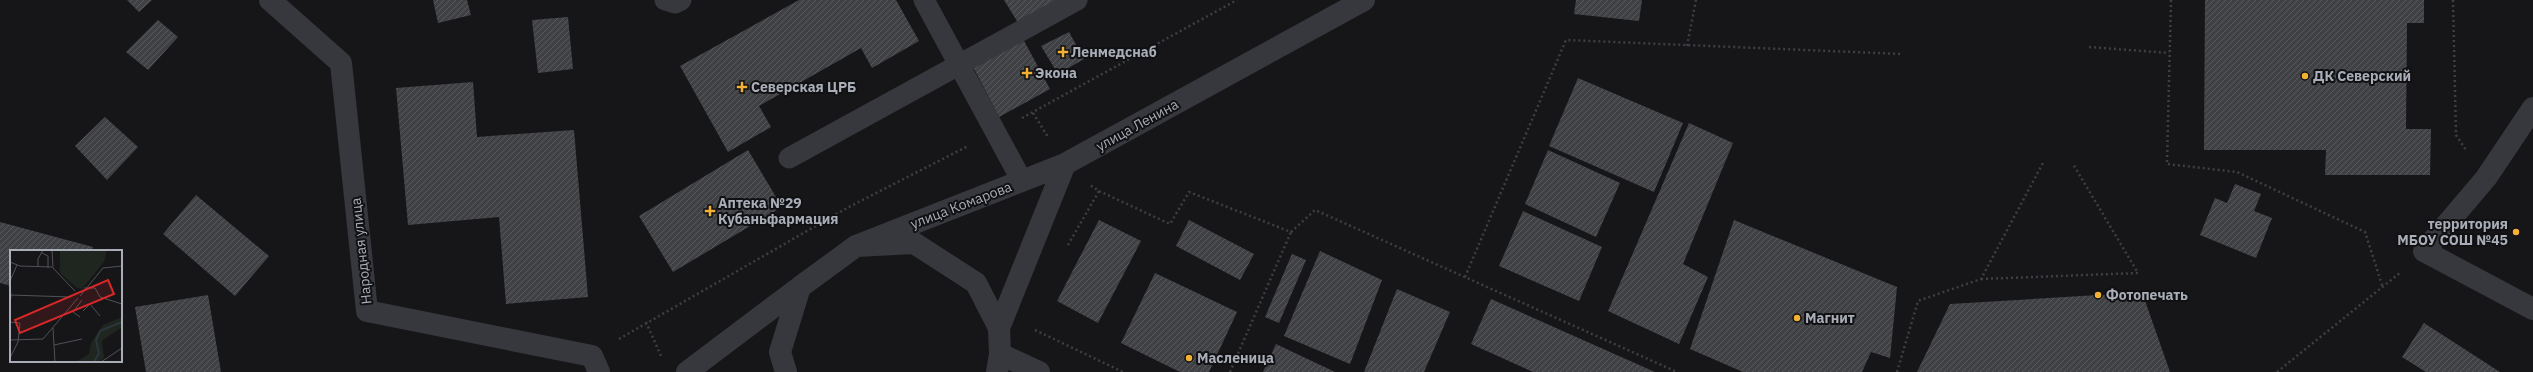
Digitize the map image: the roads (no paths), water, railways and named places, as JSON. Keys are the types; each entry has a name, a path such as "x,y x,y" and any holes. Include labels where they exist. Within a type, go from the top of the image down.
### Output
{"street":[{"name":"Народная улица","path":"270,0 340,63 367,311 596,364"},
{"name":"улица Ленина","path":"1065,164 1364,0"},
{"path":"2533,108 2486,178 2424,251 2533,309"},
{"name":"улица Комарова","path":"856,246 1065,164"},
{"path":"1039,372 999,363 999,328 1065,164"},
{"path":"687,372 856,246 914,243 976,282 999,328"},
{"path":"786,372 780,352 800,287"}],"lane":[{"path":"665,0 675,3 681,0"},
{"path":"924,0 1022,181"},
{"path":"789,158 1077,0"}],"place":[{"name":"Ленмедснаб","path":"1063,52"},
{"name":"Экона","path":"1027,73"},
{"name":"ДК Северский","path":"2305,76"},
{"name":"Северская ЦРБ","path":"742,87"},
{"name":"Аптека №29 Кубаньфармация","path":"710,211"},
{"name":"территория МБОУ СОШ №45","path":"2516,232"},
{"name":"Фотопечать","path":"2098,295"},
{"name":"Магнит","path":"1797,318"},
{"name":"Масленица","path":"1189,358"}]}
